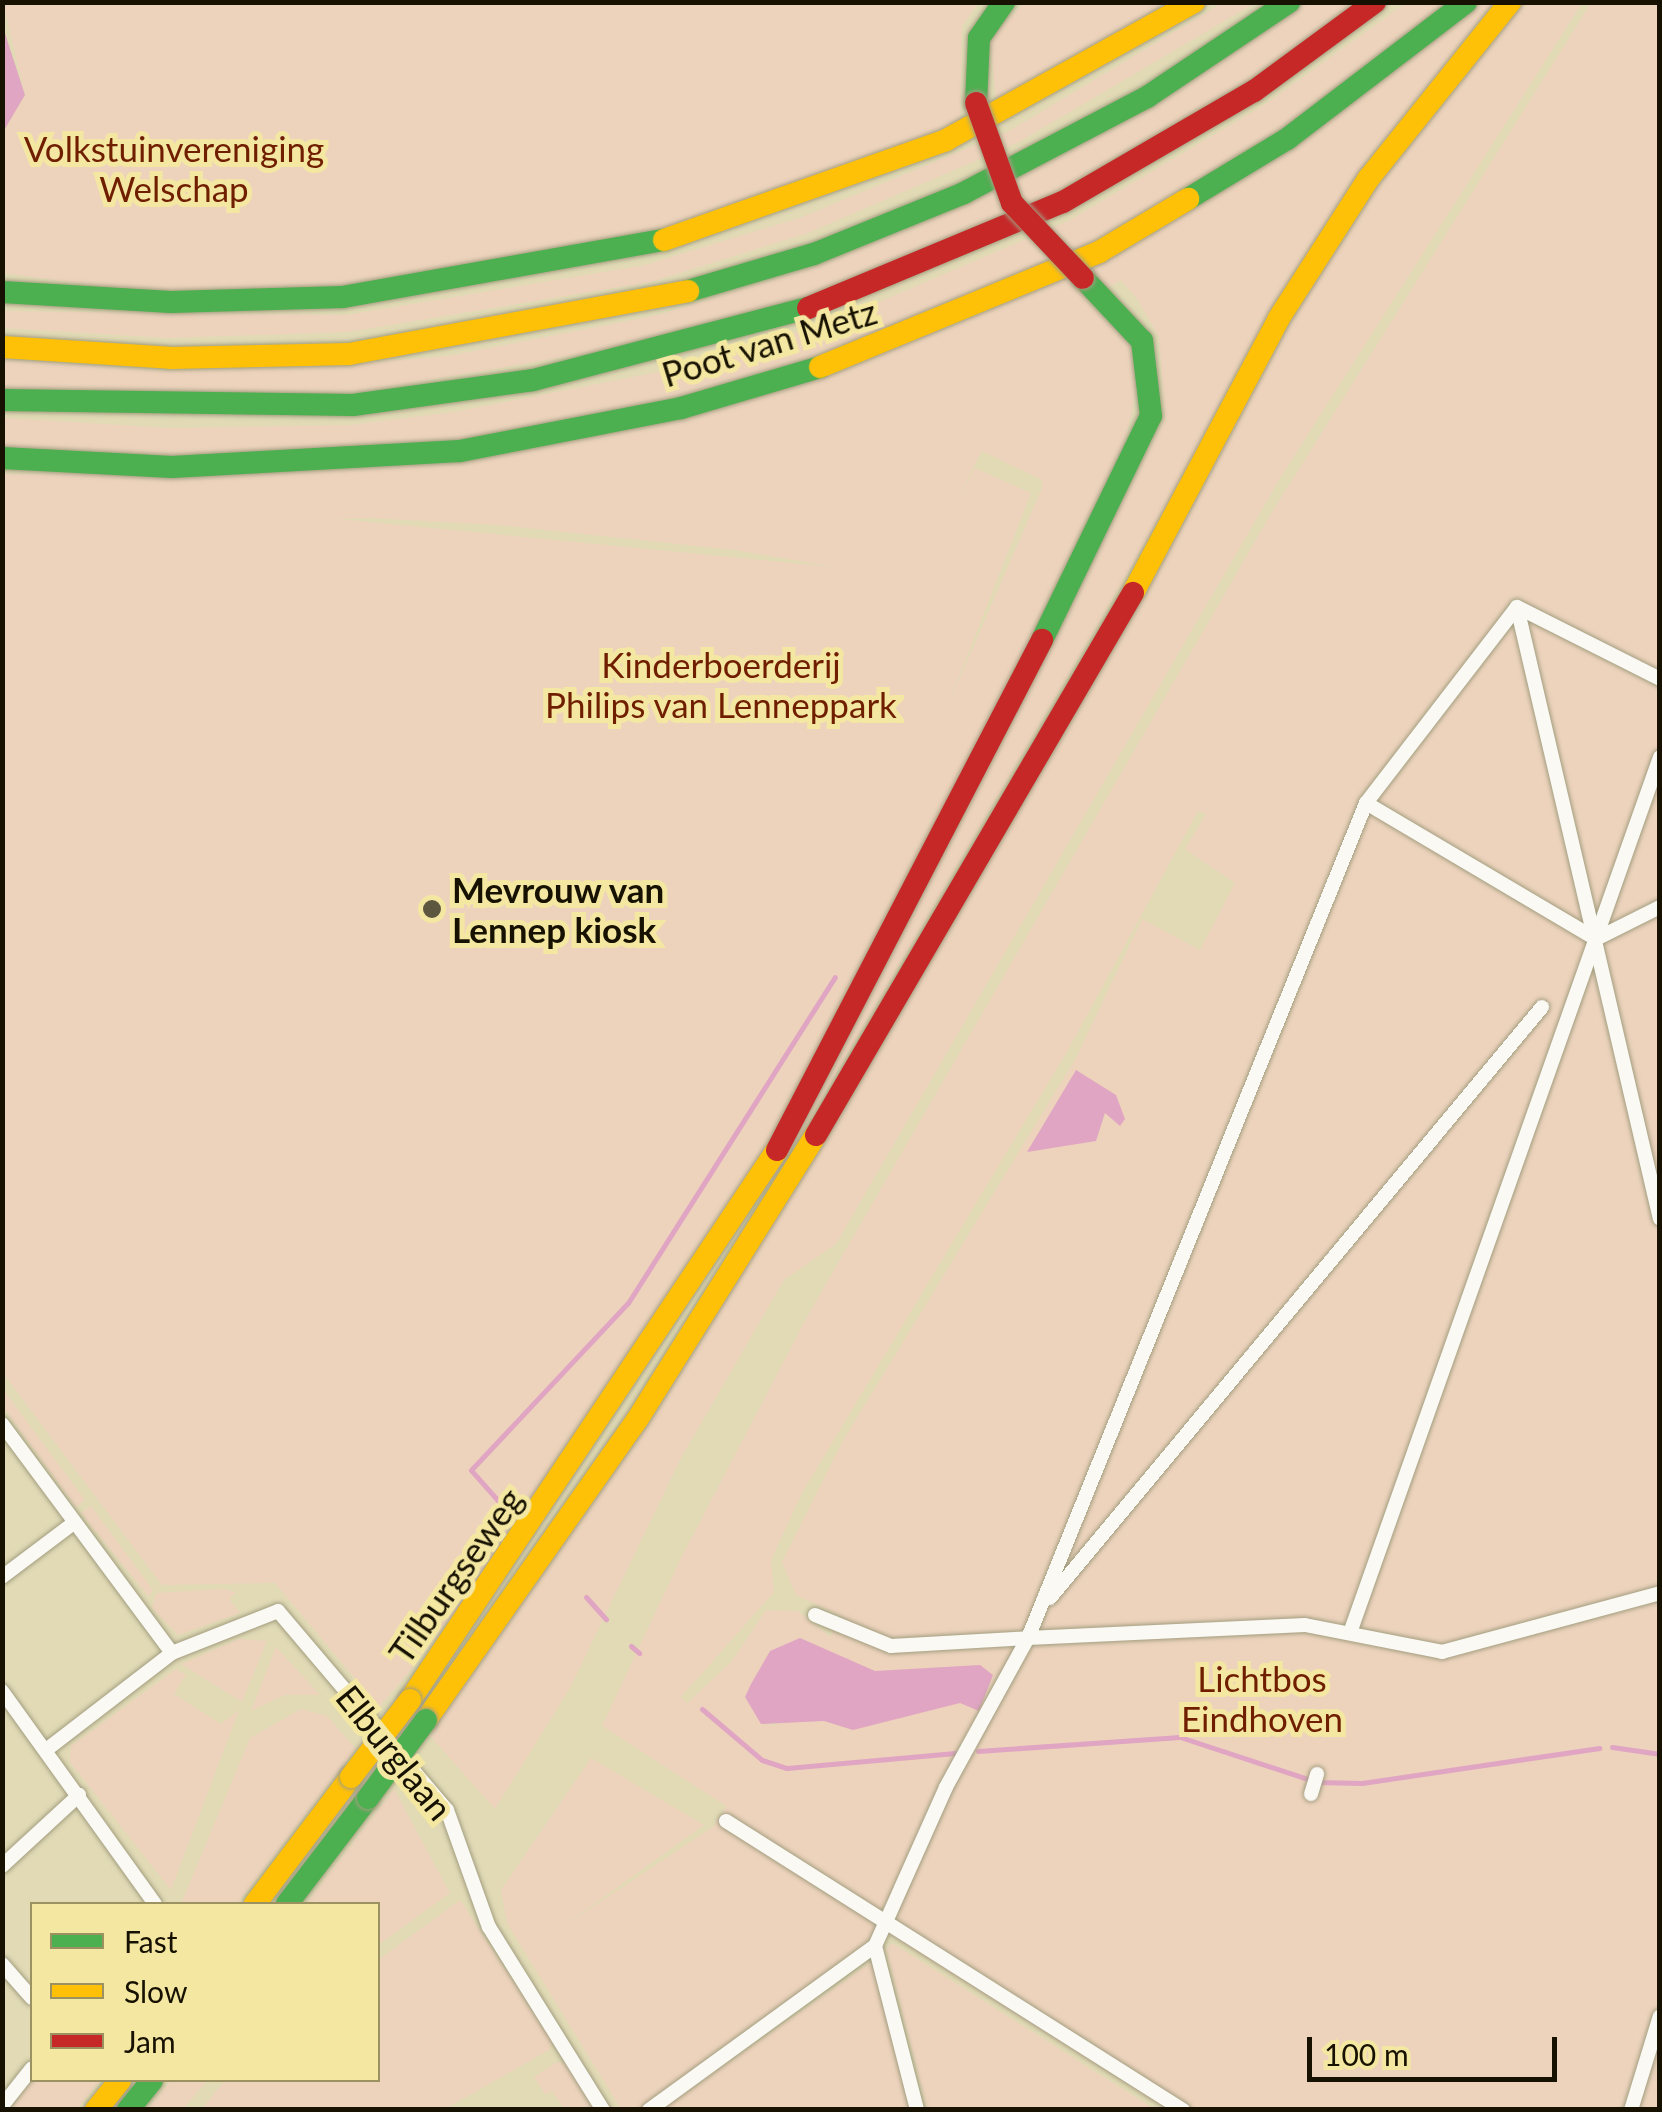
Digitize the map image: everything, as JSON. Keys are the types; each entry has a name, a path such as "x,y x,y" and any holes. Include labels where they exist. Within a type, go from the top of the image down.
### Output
{"highway":[{"path":"712,1285 948,836 1151,416 1142,341 1012,202 976,103 979,38 1004,2"},
{"path":"2,292 171,302 342,297 642,248 946,140 1194,2"},
{"name":"Poot van Metz","path":"2,347 170,358 349,354 653,302 814,254 964,193 1146,97 1289,2"},
{"name":"Poot van Metz","path":"2,400 353,405 533,380 750,328 914,270 1064,202 1254,92 1375,2"},
{"name":"Poot van Metz","path":"2,458 208,467 460,451 681,408 848,360 1100,252 1286,138 1466,2"},
{"path":"712,1285 1153,559 1279,318 1369,178 1510,2"},
{"name":"Tilburgseweg","path":"257,1902 410,1700 712,1285"},
{"name":"Tilburgseweg","path":"289,1902 426,1720 712,1285"},
{"path":"96,2110 118,2082"},
{"path":"128,2110 150,2082"}],"street":[{"path":"1518,607 1660,679"},
{"path":"917,2110 875,1946 882,1923 1028,1638 1366,803 1518,607"},
{"path":"1518,607 1660,1218"},
{"path":"1351,1630 1660,758"},
{"path":"1366,803 1596,939"},
{"path":"1596,939 1660,907"},
{"path":"1040,1609 1542,1007"},
{"path":"2,1424 172,1653 46,1750"},
{"path":"2,1577 75,1522"},
{"path":"815,1615 892,1646 1028,1638 1351,1630 1442,1652 1660,1593"},
{"name":"Elburglaan","path":"172,1653 278,1612 447,1810 489,1927 603,2110"},
{"path":"2,1692 154,1902"},
{"path":"2,1866 78,1795"},
{"path":"726,1820 882,1923 1183,2110"},
{"path":"649,2110 875,1946"},
{"path":"2,1964 30,1996"},
{"path":"1631,2110 1660,2016"},
{"path":"2,2106 30,2071"}],"green space":[{"name":"Volkstuinvereniging Welschap","path":"3,2 978,3 962,26 960,123 636,240 351,288 156,294 3,273 3,132 25,95"},
{"path":"1024,3 1174,3 997,107 990,39"},
{"path":"1222,3 1255,3 1017,143 808,233 651,282 348,332 168,338 3,328 3,311 347,315 645,265 802,217 1011,130"},
{"path":"1307,3 1358,3 1248,80 1047,198 828,291 665,340 351,393 171,397 3,388 3,359 169,371 348,364 448,356 658,315 818,266 969,204 1150,109"},
{"path":"1406,3 1450,3 1282,130 1093,245 846,347 679,398 458,440 170,457 3,448 3,418 170,428 351,425 454,412 673,369 837,320 1070,220 1264,105"},
{"name":"Kinderboerderij Philips van Lenneppark","path":"1482,3 1494,3 1361,173 767,1192 1165,418 1159,337 1137,299 1121,280 1086,301 1129,343 1140,375 1118,472 787,1117 524,1522 409,1672 379,1707 275,1583 162,1585 3,1373 3,474 355,470 684,418 1104,259 1292,148","holes":["982,451 1042,480 1042,488 948,705 1031,493 975,468 957,500","338,519 498,525 734,550 835,567"]},
{"path":"1522,3 1582,3 1279,480 836,1244 784,1280 681,1458 570,1688 495,1809 431,1737 436,1726 551,1556 1288,323 1376,185"},
{"name":"Lichtbos Eindhoven","path":"1591,3 1659,3 1659,2109 1166,2109 890,1935 653,2109 621,2109 507,1923 501,1890 591,1758 704,1825 561,1928 714,1826 726,1806 602,1726 681,1558 808,1315 1272,512","holes":["1198,811 1206,814 1185,849 1235,883 1200,950 1142,919 1076,1058 844,1439 782,1562 796,1595 843,1617 830,1637 798,1611 766,1610 732,1661 687,1703 681,1697 774,1592 771,1560 802,1493 1068,1050","800,1638 822,1650 776,1725 761,1724"]},
{"path":"2,1388 85,1500 76,1507 3,1407"},
{"path":"91,1506 153,1590 149,1597 81,1513"},
{"path":"224,1589 236,1592 229,1599 240,1613 178,1635 152,1608 156,1593"},
{"path":"239,1639 267,1641 242,1702 181,1664"},
{"path":"276,1647 320,1695 285,1695 251,1711"},
{"path":"176,1669 186,1675 174,1694 221,1724 239,1710 171,1890 70,1762 71,1746"},
{"path":"301,1709 327,1716 356,1749 239,1902 182,1902 250,1738"},
{"path":"394,1789 450,1893 380,1944 380,1902 308,1902"},
{"path":"460,1900 552,2041 549,2050 445,2109 201,2110 223,2082 380,2082 380,1959"},
{"path":"892,1943 1154,2109 927,2109 886,1949"},
{"path":"873,1961 910,2109 661,2110 673,2101"},
{"path":"557,2062 567,2064 595,2109 564,2109 552,2091 545,2094 534,2077"},
{"path":"31,2082 99,2082 77,2109 10,2109"},
{"path":"169,2082 206,2082 183,2109 148,2109"}],"shaded area":[{"path":"2,27 25,95 3,132"},
{"path":"1076,1070 1116,1095 1125,1119 1120,1126 1105,1113 1096,1141 1027,1152"},
{"path":"800,1638 875,1671 980,1665 993,1675 979,1711 960,1703 853,1730 824,1721 761,1724 745,1697 770,1651"}],"waterway":[{"path":"509,1513 471,1470 628,1303 835,977"},
{"path":"586,1597 606,1619"},
{"path":"631,1646 639,1653"},
{"path":"702,1709 762,1760 787,1768 955,1753"},
{"path":"978,1751 1180,1737 1317,1782 1362,1783 1599,1748"},
{"path":"1612,1747 1660,1754"}],"traffic: fast":[{"path":"976,103 979,38 1004,2"},
{"path":"688,291 814,254 964,193 1147,97 1289,2"},
{"path":"1188,199 1287,139 1466,2"},
{"path":"2,292 171,302 343,297 664,240"},
{"path":"1042,640 1151,416 1142,341 1083,278"},
{"path":"2,400 353,405 533,380 808,308"},
{"path":"2,458 172,467 460,451 681,408 820,367"},
{"path":"368,1798 426,1720"},
{"path":"289,1902 368,1798"},
{"path":"128,2110 150,2082"}],"traffic: slow":[{"path":"664,240 946,140 1194,2"},
{"path":"1133,593 1279,318 1369,178 1510,2"},
{"path":"820,367 1099,252 1188,199"},
{"path":"2,347 170,358 349,354 688,291"},
{"path":"426,1720 637,1420 816,1135"},
{"path":"410,1700 777,1150"},
{"path":"351,1777 410,1700"},
{"path":"257,1902 351,1777"},
{"path":"96,2110 118,2082"}],"traffic: jam":[{"path":"808,308 1063,202 1254,91 1375,2"},
{"path":"976,103 1012,203 1083,278"},
{"path":"816,1135 1133,593"},
{"path":"777,1150 1042,640"}],"place":[{"name":"Mevrouw van Lennep kiosk","path":"432,909"}]}
